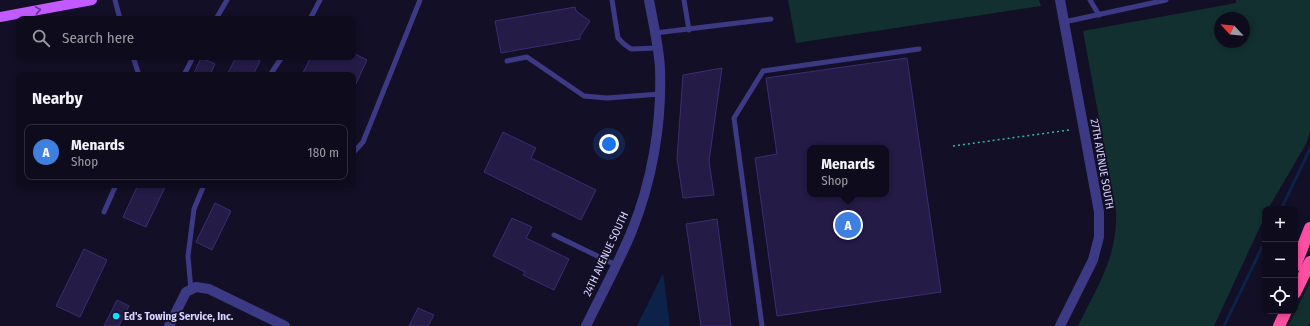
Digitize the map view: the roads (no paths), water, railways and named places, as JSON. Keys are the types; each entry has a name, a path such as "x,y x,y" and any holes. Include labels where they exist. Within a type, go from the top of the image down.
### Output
{"highway":[{"path":"1298,258 1310,228"},
{"path":"1298,286 1310,262"},
{"path":"1272,326 1277,314"},
{"path":"1279,326 1285,314"}],"main road":[{"path":"0,17 92,0"}],"street":[{"name":"24TH AVENUE SOUTH","path":"586,326 631,234 644,197 654,151 660,94 660,68 649,0"},
{"name":"27TH AVENUE SOUTH","path":"1060,0 1099,212 1099,236 1093,260 1060,326"},
{"path":"169,326 186,292 193,289 209,289 285,326"}],"lane":[{"path":"115,0 119,16"},
{"path":"218,16 227,0"},
{"path":"312,16 320,0"},
{"path":"356,150 363,142 420,0"},
{"path":"612,0 618,38 631,49 657,48"},
{"path":"684,0 689,30"},
{"path":"1090,0 1099,15"},
{"path":"1064,22 1166,0"},
{"path":"655,33 771,19"},
{"path":"762,326 734,118 763,71 919,49"},
{"path":"507,61 527,57 584,96 607,98 660,94"},
{"path":"134,60 138,72"},
{"path":"186,72 192,60"},
{"path":"272,72 280,60"},
{"path":"104,212 115,188"},
{"path":"193,289 188,256 194,209 203,188"},
{"path":"554,235 616,264"}],"water":[{"path":"663,273 670,326 637,326"}],"waterway":[{"path":"1282,206 1310,149"},
{"path":"1224,326 1265,242"}],"place":[{"name":"Menards","path":"848,225"},
{"name":"Ed's Towing Service, Inc.","path":"116,316"}]}
